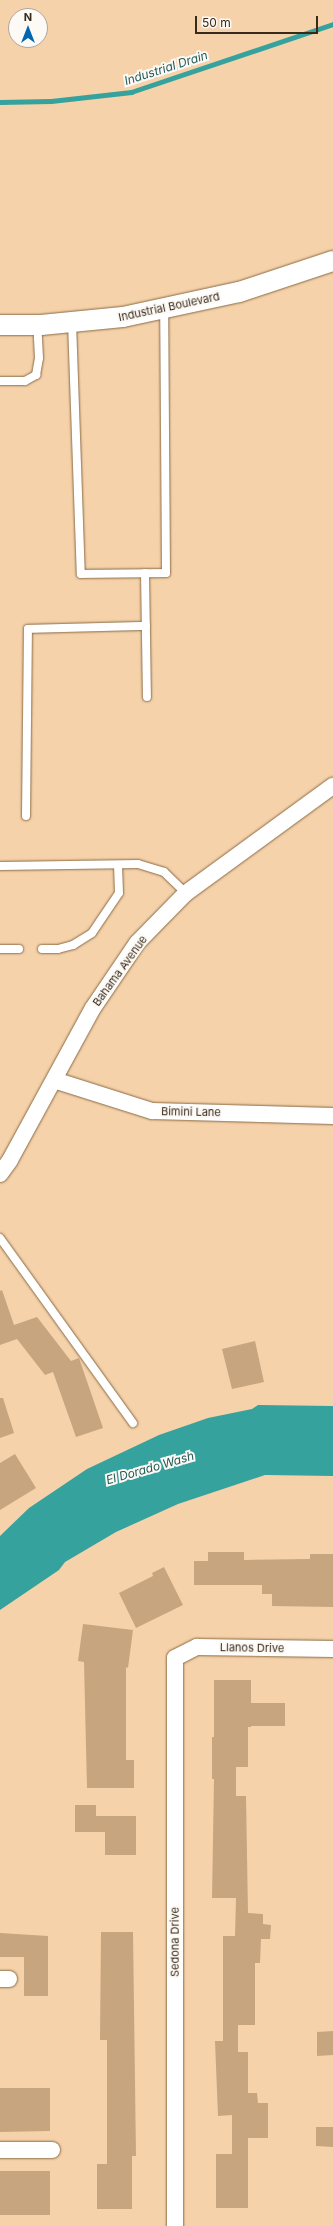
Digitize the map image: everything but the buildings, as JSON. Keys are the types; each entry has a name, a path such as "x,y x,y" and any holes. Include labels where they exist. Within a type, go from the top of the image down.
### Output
{"street":[{"name":"Industrial Boulevard","path":"0,325 38,325 123,317 239,292 333,261"},
{"name":"Bahama Avenue","path":"0,1174 10,1160 93,1008 137,943 186,893 333,786"},
{"name":"Bimini Lane","path":"54,1080 152,1111 333,1116"},
{"name":"Llanos Drive","path":"175,1658 197,1647 333,1649"},
{"name":"Sedona Drive","path":"175,1658 175,2226"},
{"path":"0,2150 52,2150"}],"lane":[{"path":"72,322 81,574 166,573 164,308"},
{"path":"0,381 25,381 36,375 39,358 38,325"},
{"path":"145,573 147,697"},
{"path":"26,816 28,628 146,626"},
{"path":"42,949 58,949 73,945 92,933 119,893 118,864"},
{"path":"0,866 138,864 164,872 186,893"},
{"path":"0,949 19,949"},
{"path":"0,1238 133,1423"}],"water":[{"name":"El Dorado Wash","path":"258,1405 333,1406 333,1476 265,1475 178,1504 116,1532 65,1562 59,1570 0,1610 0,1536 29,1508 87,1469 159,1435 208,1418 252,1409"}],"waterway":[{"name":"Industrial Drain","path":"0,102 51,101 131,92 333,24"}]}
